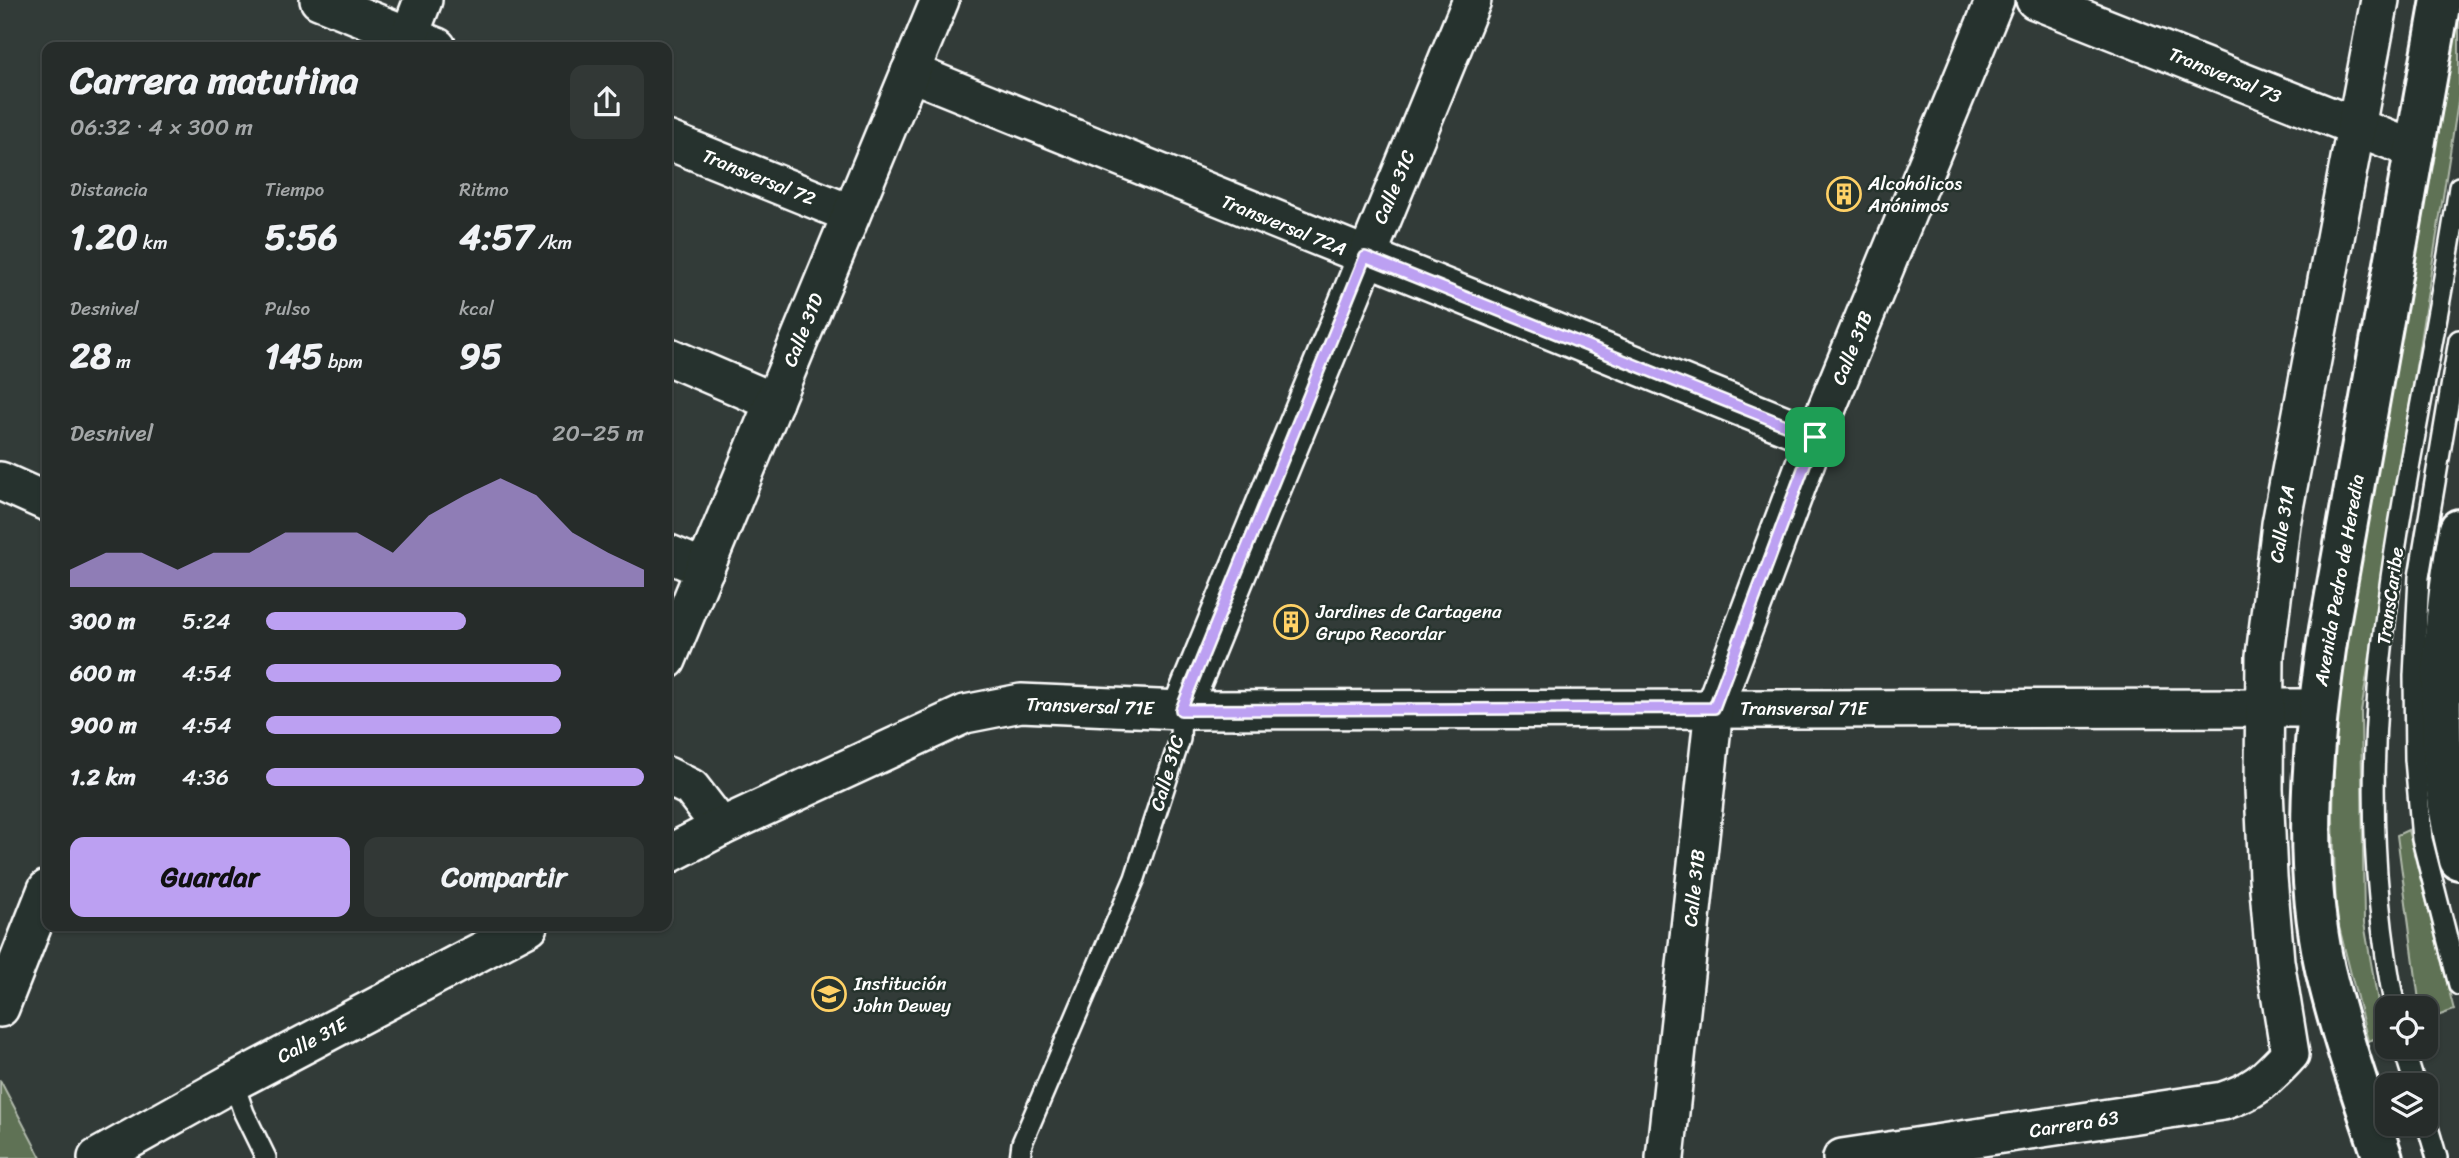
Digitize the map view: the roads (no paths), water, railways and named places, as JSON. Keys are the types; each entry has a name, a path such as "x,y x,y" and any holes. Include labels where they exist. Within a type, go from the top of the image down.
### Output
{"highway":[{"name":"Avenida Pedro de Heredia","path":"2383,1158 2347,1050 2325,967 2314,883 2312,816 2317,708 2441,0"},
{"path":"2459,529 2445,628 2441,738 2448,803 2459,860"}],"street":[{"path":"319,0 413,42"},
{"path":"417,42 423,0"},
{"name":"Calle 31D","path":"672,648 940,0"},
{"name":"Calle 31C","path":"1181,710 1472,0"},
{"name":"Calle 31B","path":"1665,1158 1714,708 1815,437 1995,0"},
{"name":"Transversal 73","path":"2035,0 2415,150"},
{"name":"Calle 31A","path":"2290,1054 2275,961 2268,877 2264,707 2268,623 2281,524 2380,0"},
{"name":"Transversal 72A","path":"910,72 1815,437"},
{"name":"Transversal 72","path":"672,142 851,214"},
{"path":"672,358 774,402"},
{"path":"0,481 42,500"},
{"path":"672,555 705,569"},
{"name":"Transversal 71E","path":"721,827 965,714 1021,703 1181,710 2317,708"},
{"path":"672,778 691,788 721,827 672,852"},
{"path":"0,1007 42,902"},
{"name":"Calle 31E","path":"97,1158 233,1082 520,931"},
{"name":"Carrera 63","path":"1842,1158 2223,1101 2247,1093 2263,1082 2290,1054"}],"lane":[{"name":"TransCaribe","path":"2393,996 2382,932 2376,860 2374,808 2378,691 2396,548 2459,187"},
{"name":"TransCaribe","path":"2459,340 2420,577 2414,676 2415,759 2422,839 2459,985"},
{"name":"Calle 31C","path":"1020,1158 1026,1133 1135,878 1180,739 1181,710"},
{"path":"233,1082 244,1113 266,1158"},
{"path":"2430,1136 2437,1158"}],"place":[{"name":"Alcohólicos Anónimos","path":"1844,194"},
{"name":"Jardines de Cartagena Grupo Recordar","path":"1291,622"},
{"name":"Institución John Dewey","path":"829,994"}]}
